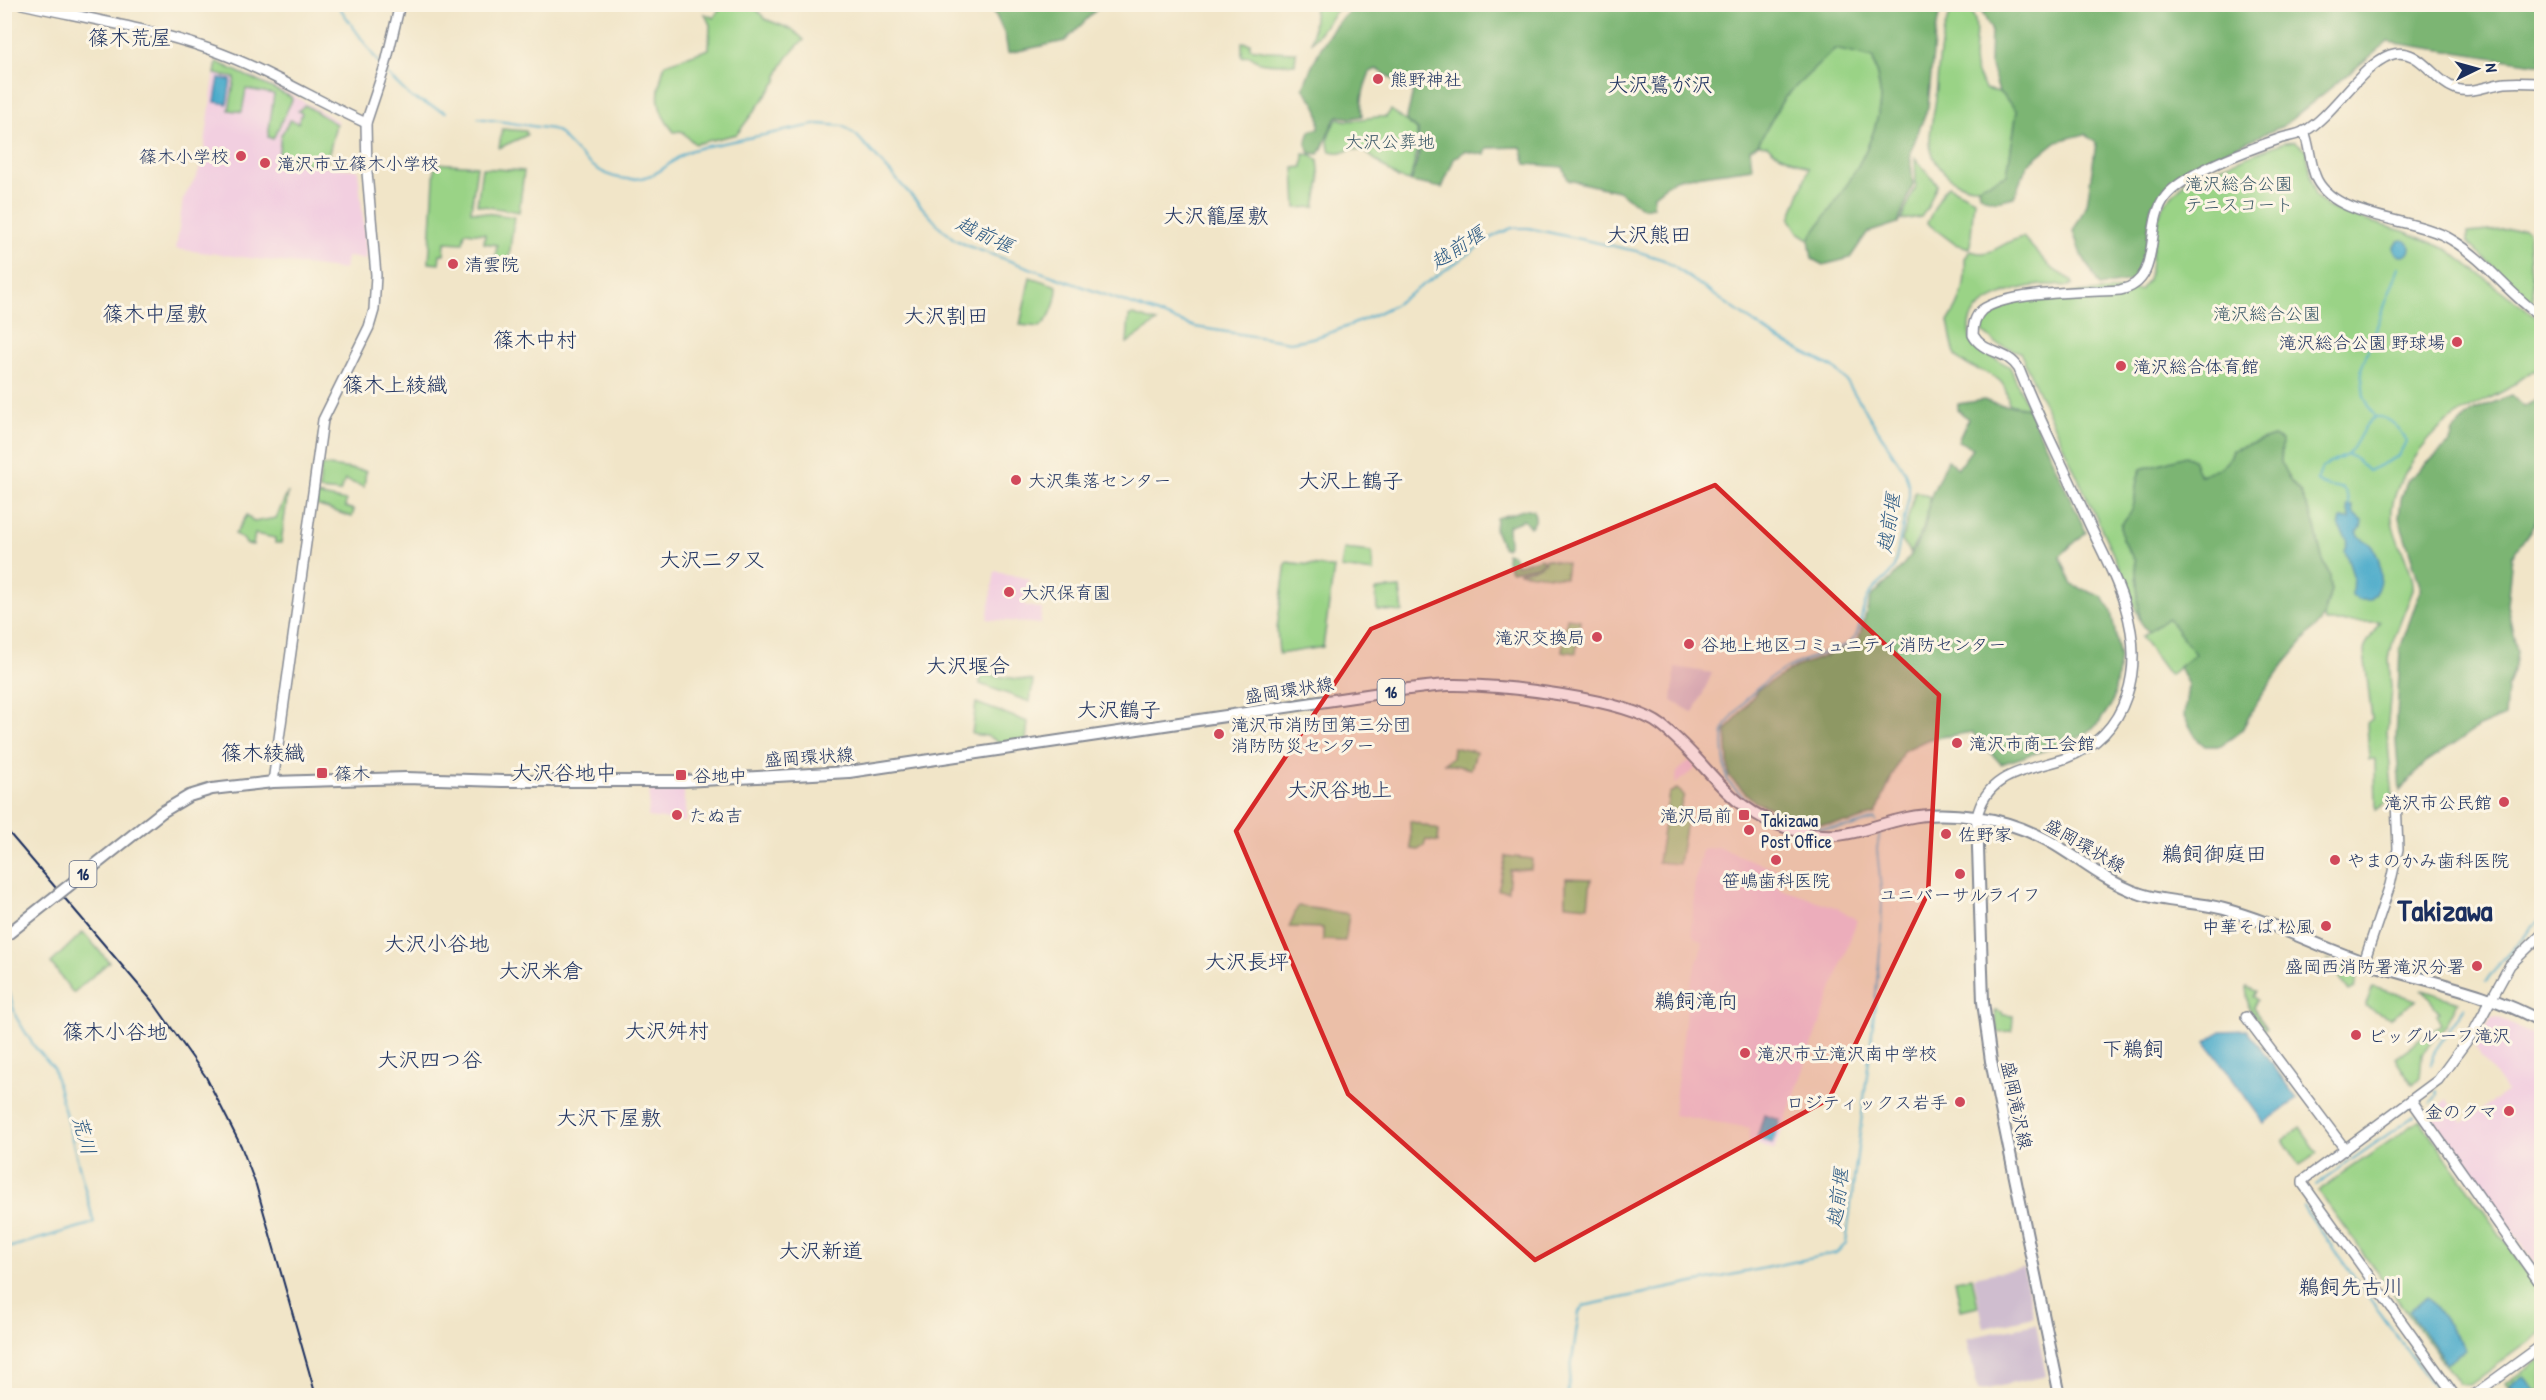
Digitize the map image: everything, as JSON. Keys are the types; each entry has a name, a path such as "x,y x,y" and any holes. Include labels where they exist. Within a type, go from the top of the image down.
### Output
{"main road":[{"name":"盛岡環状線","path":"4,937 162,812 189,796 212,789 273,782 406,778 502,781 684,781 849,772 1334,700 1453,685 1563,696 1625,707 1648,716 1677,740 1726,793 1765,821 1798,831 1830,837 1845,836 1883,824 1924,815 1977,817 2023,829 2049,841 2101,876 2141,894 2220,907 2257,918 2317,945 2364,962 2491,999 2541,1022"},
{"name":"盛岡滝沢線","path":"1977,817 1983,1002 1990,1061 2060,1395"}],"street":[{"path":"22,4 144,30 208,49 274,77 366,123"},
{"path":"273,782 323,420 369,327 374,310 376,275 367,172 366,123 386,63 400,4"},
{"path":"1977,817 1980,805 2005,777 2088,749 2107,732 2122,710 2127,696 2133,659 2126,609 2108,558 2092,529 2019,369 2006,355 1991,351 1977,342 1974,335 1974,320 1982,310 1998,302 2017,298 2120,290 2136,285 2144,276 2149,262 2158,207 2168,193 2212,166 2304,131 2376,65 2390,56 2406,54 2422,62 2446,84 2456,89 2466,90 2505,83 2541,83"},
{"path":"2304,131 2317,179 2331,195 2347,205 2450,238 2486,264 2516,296 2541,317"},
{"path":"2364,962 2390,885 2396,857 2398,831 2396,800"},
{"path":"2455,1395 2303,1184 2306,1175 2439,1080 2474,1031 2510,965 2541,934"},
{"path":"2246,1017 2345,1149"},
{"path":"2412,1101 2541,1286"},
{"path":"2472,1395 2541,1345"}],"highlighted area":[{"path":"1715,485 1939,695 1928,893 1829,1099 1535,1260 1348,1094 1236,831 1371,629"}],"shaded area":[{"name":"滝沢市立篠木小学校","path":"216,61 292,95 338,121 326,167 358,170 367,259 347,257 345,270 176,249 183,199 203,159"},
{"name":"大沢保育園","path":"995,571 1029,579 1024,605 1042,609 1040,624 987,619"},
{"path":"1675,667 1712,673 1694,713 1672,701"},
{"path":"1690,760 1696,768 1675,784 1677,772"},
{"path":"650,788 684,788 685,822 648,817"},
{"name":"滝沢市立滝沢南中学校","path":"1717,847 1782,872 1778,888 1838,908 1857,920 1775,1150 1749,1142 1750,1128 1673,1115 1689,990 1703,943 1693,935 1691,925 1694,888 1702,849"},
{"path":"2497,1017 2541,1039 2541,1272 2429,1113 2447,1100 2463,1123 2506,1092 2475,1047 2491,1018"},
{"path":"2023,1267 2034,1317 1984,1328 1974,1277"},
{"path":"2036,1324 2046,1376 1978,1391 1967,1338"}],"green space":[{"path":"991,4 1105,5 1097,9 1065,41 1008,53 1005,35"},
{"path":"722,5 753,5 765,19 793,30 804,40 787,59 780,70 777,81 737,134 695,144 681,131 674,132 663,116 659,100 660,83 665,64 709,49 710,25 705,14 714,18"},
{"path":"1315,5 1341,5 1312,42"},
{"path":"1358,5 1941,5 1934,41 1928,107 1910,153 1913,185 1898,223 1867,233 1850,258 1823,265 1812,259 1809,239 1844,190 1865,152 1873,133 1880,95 1873,58 1835,49 1784,98 1758,144 1750,149 1752,168 1675,179 1654,195 1653,206 1643,208 1618,191 1568,180 1563,167 1526,164 1521,147 1487,148 1485,155 1465,151 1454,159 1442,188 1411,182 1419,153 1418,130 1406,121 1413,92 1377,69 1370,72 1366,83 1362,99 1362,116 1352,118 1338,116 1319,154 1310,153 1306,144 1310,131 1319,128 1319,116 1313,101 1303,88 1318,53 1331,31 1348,12"},
{"path":"1958,5 1973,14 1976,31 1975,67 1985,89 1999,92 2017,110 2007,175 1981,187 1968,186 1951,178 1938,164 1931,148 1930,134 1943,34 1952,12"},
{"path":"1978,5 2541,5 2541,65 2388,42 2283,126 2204,160 2151,207 2144,263 2132,281 2100,286 2080,252 2073,231 2087,204 2096,143 2085,134 2057,141 2027,165 2014,197 1995,200 1987,199 1979,194 1978,187 2007,175 2017,111 1999,92 1990,63 1991,29"},
{"path":"1242,42 1250,43 1250,48 1296,52 1295,64 1264,63 1249,55 1242,57"},
{"path":"1834,48 1873,58 1880,90 1878,113 1873,133 1855,171 1809,239 1798,232 1790,219 1809,168 1773,151 1767,145 1758,144 1784,98"},
{"path":"217,62 291,97 292,100 273,139 268,137 274,94 246,89 242,112 229,110 235,78 215,74"},
{"path":"305,105 336,124 326,166 282,161 278,158 281,135 290,120 298,123 302,113 298,111"},
{"name":"大沢公葬地","path":"1391,110 1417,130 1417,152 1410,181 1398,178 1364,151 1351,149 1342,153 1330,151 1329,133 1339,118 1349,121 1386,117"},
{"path":"502,129 526,131 527,135 499,148"},
{"name":"滝沢総合公園","path":"2295,141 2306,150 2315,196 2328,207 2353,217 2403,231 2447,249 2541,321 2541,367 2507,389 2457,415 2440,428 2410,465 2396,493 2392,507 2392,520 2411,573 2413,590 2393,641 2389,659 2391,688 2387,733 2393,798 2376,810 2375,760 2369,760 2367,723 2372,719 2364,652 2365,646 2380,622 2325,622 2324,617 2331,590 2330,576 2322,558 2314,523 2300,492 2284,469 2281,462 2282,450 2274,436 2233,450 2225,464 2216,470 2199,475 2193,460 2141,469 2132,509 2121,525 2122,539 2135,561 2140,621 2125,580 2020,352 1997,344 1984,333 1982,326 1985,320 2017,298 2127,289 2140,290 2148,280 2157,223 2163,205 2187,180 2284,142"},
{"path":"1304,154 1312,155 1318,160 1320,181 1315,207 1296,208 1294,168 1303,167"},
{"path":"1915,158 1937,184 1928,207 1921,217 1901,220 1916,186"},
{"path":"435,163 477,166 471,211 514,217 508,267 494,265 497,245 484,243 485,234 465,232 463,243 445,242 444,254 440,254 439,264 429,263"},
{"path":"482,168 524,171 519,212 477,205"},
{"path":"1948,186 1974,199 1970,248 1955,244 1927,223 1943,191"},
{"path":"2524,228 2528,231 2533,300 2530,302 2467,242 2467,233"},
{"path":"2023,237 2052,269 2071,280 2073,284 2069,286 2032,286 1996,297 1976,310 1971,319 1969,331 1974,346 2010,367 2028,408 2009,404 2006,390 2001,382 1960,360 1953,347 1948,322 1960,299 1965,276 1965,258 1971,251 1985,253"},
{"path":"1030,277 1057,286 1053,309 1040,327 1020,325"},
{"path":"1133,315 1157,322 1127,343 1129,316"},
{"path":"2512,395 2524,407 2541,397 2542,437 2539,450 2542,488 2535,524 2512,556 2507,605 2517,652 2507,688 2505,716 2479,727 2425,763 2400,791 2396,741 2400,649 2421,589 2399,518 2401,500 2407,481 2450,443 2453,431 2473,411"},
{"path":"1984,400 2000,405 2028,408 2086,532 2060,556 2072,585 2103,597 2111,611 2120,658 2113,702 2098,724 2074,741 2001,764 1972,732 1929,739 1903,751 1876,814 1850,823 1822,824 1789,816 1755,802 1729,777 1726,731 1759,689 1796,667 1851,646 1858,641 1871,597 1893,577 1911,555 1924,530 1931,496 1947,460 1958,468 1973,448 1958,441 1968,419 1957,409 1958,404"},
{"path":"2274,436 2282,440 2281,462 2291,482 2300,492 2314,523 2322,558 2330,576 2331,590 2324,617 2284,664 2254,707 2242,730 2221,746 2205,746 2197,739 2184,716 2188,685 2179,667 2195,654 2168,618 2148,632 2140,621 2135,561 2122,539 2121,525 2132,510 2141,469 2186,456 2193,460 2200,475 2216,470 2225,464 2233,450"},
{"path":"321,465 366,471 364,487 345,480 340,492 319,490"},
{"path":"1915,491 1930,497 1923,529 1910,553 1902,541"},
{"path":"288,492 281,543 275,543 275,538 255,534 253,545 246,544 235,534 247,515 254,522 276,518"},
{"path":"317,495 346,501 345,507 354,510 352,517 316,505"},
{"path":"1527,509 1533,510 1534,523 1530,527 1523,520 1508,526 1509,544 1503,548 1495,530 1496,518"},
{"path":"1344,549 1372,552 1373,572 1341,568"},
{"path":"1506,553 1513,555 1517,565 1541,558 1544,561 1538,566 1512,571 1509,569"},
{"path":"1545,559 1567,563 1565,578 1518,572 1539,567"},
{"path":"1286,562 1334,568 1323,647 1279,654 1277,629"},
{"path":"1400,588 1403,612 1377,610 1376,590"},
{"path":"1567,618 1580,620 1576,653 1562,651"},
{"path":"2168,618 2196,654 2169,675 2141,637"},
{"path":"981,674 1033,681 1030,702 980,684"},
{"path":"976,703 1028,722 1026,741 1005,745 987,736 972,734"},
{"path":"1453,747 1476,752 1471,769 1444,763 1452,758"},
{"path":"1677,789 1684,795 1680,808 1687,814 1679,864 1658,862 1669,793"},
{"path":"1410,821 1439,830 1438,842 1426,840 1424,846 1418,850 1411,849"},
{"path":"1506,856 1532,859 1531,869 1510,870 1508,891 1498,890"},
{"path":"1566,878 1591,879 1588,906 1566,904"},
{"path":"1298,906 1349,914 1345,941 1323,940 1323,928 1289,927"},
{"path":"83,932 109,962 73,993 51,963"},
{"path":"2328,961 2359,971 2355,988 2349,991"},
{"path":"2247,987 2256,991 2253,997 2257,999 2253,1008 2267,1028 2264,1030 2249,1009"},
{"path":"2373,987 2417,1000 2390,1018 2365,1006"},
{"path":"2423,990 2458,1002 2445,1027 2422,1053 2420,1078 2413,1085 2395,1058 2441,1024 2436,1015 2439,1012"},
{"path":"1995,1010 2002,1012 2003,1015 2013,1016 2012,1031 1997,1032"},
{"path":"2420,1120 2541,1293 2541,1333 2470,1385 2459,1384 2318,1191"},
{"path":"2300,1127 2318,1153 2300,1165 2283,1140"},
{"path":"1972,1277 1978,1306 1961,1310 1955,1280"},
{"path":"2541,1359 2541,1395 2515,1395 2507,1383"}],"water":[{"path":"219,78 231,80 227,104 215,102"},
{"path":"2402,240 2410,248 2402,256 2394,248"},
{"path":"2347,506 2352,506 2354,514 2362,521 2361,528 2357,532 2373,547 2379,560 2379,582 2374,595 2369,600 2358,600 2352,595 2353,575 2345,551 2348,541 2339,527 2341,519 2350,519"},
{"path":"2248,1030 2297,1099 2264,1123 2206,1042 2221,1031"},
{"path":"1764,1115 1780,1120 1773,1143 1757,1138"},
{"path":"2428,1297 2466,1350 2446,1363 2409,1311"},
{"path":"2524,1376 2538,1395 2518,1395 2511,1386"}],"waterway":[{"name":"越前堰","path":"337,4 378,62"},
{"path":"387,74 412,98 446,112"},
{"name":"越前堰","path":"478,118 552,129 599,170 624,179 638,179 654,174 685,153 703,147 819,124 843,126 857,136 941,228 954,239 968,246 1195,327 1290,342 1317,337 1344,328 1394,305 1496,235 1512,228 1528,228 1636,251 1664,260 1776,338 1834,368 1845,379 1905,472 1909,496 1894,568 1869,596 1857,634 1849,644 1787,668 1761,685 1729,720 1723,737 1727,781 1753,806 1788,821 1822,828 1850,827 1875,819 1876,822"},
{"path":"2349,506 2342,488 2323,485 2317,481 2322,467 2347,455 2355,458 2368,471 2399,456 2406,442 2405,437 2394,424 2385,418 2375,417 2364,397 2361,369 2399,267"},
{"path":"2347,455 2366,425 2375,417"},
{"name":"越前堰","path":"1567,1396 1579,1312 1583,1306 1836,1253 1846,1244 1881,941 1882,898 1877,849 1880,832"},
{"path":"2486,982 2542,917"},
{"name":"荒川","path":"4,974 16,1017 34,1046 53,1067 94,1223 4,1249"},
{"path":"2431,1065 2432,1055 2465,1007"},
{"path":"2431,1103 2437,1095 2436,1090"},
{"path":"2316,1185 2414,1116"},
{"path":"2303,1207 2439,1394"}],"railway":[{"path":"4,827 153,1002 206,1077 241,1146 256,1185 316,1396"}],"place":[{"name":"熊野神社","path":"1378,79"},
{"name":"篠木小学校","path":"241,156"},
{"name":"滝沢市立篠木小学校","path":"265,163"},
{"name":"清雲院","path":"453,264"},
{"name":"滝沢総合公園 野球場","path":"2457,342"},
{"name":"滝沢総合体育館","path":"2121,366"},
{"name":"大沢集落センター","path":"1016,480"},
{"name":"大沢保育園","path":"1009,592"},
{"name":"滝沢交換局","path":"1597,637"},
{"name":"谷地上地区コミュニティ消防センター","path":"1689,644"},
{"name":"滝沢市消防団第三分団 消防防災センター","path":"1219,734"},
{"name":"滝沢市商工会館","path":"1957,743"},
{"name":"篠木","path":"322,773"},
{"name":"谷地中","path":"681,775"},
{"name":"滝沢市公民館","path":"2504,802"},
{"name":"たぬ吉","path":"677,815"},
{"name":"滝沢局前","path":"1744,815"},
{"name":"Takizawa Post Office","path":"1749,830"},
{"name":"佐野家","path":"1946,834"},
{"name":"笹嶋歯科医院","path":"1776,860"},
{"name":"やまのかみ歯科医院","path":"2335,860"},
{"name":"ユニバーサルライフ","path":"1960,874"},
{"name":"中華そば 松風","path":"2326,926"},
{"name":"盛岡西消防署滝沢分署","path":"2477,966"},
{"name":"ビッグルーフ滝沢","path":"2356,1035"},
{"name":"滝沢市立滝沢南中学校","path":"1745,1053"},
{"name":"ロジティックス岩手","path":"1960,1102"},
{"name":"金のクマ","path":"2509,1111"}],"district":[{"name":"篠木荒屋","path":"130,37"},
{"name":"大沢鷺が沢","path":"1660,84"},
{"name":"大沢籠屋敷","path":"1216,215"},
{"name":"大沢熊田","path":"1649,234"},
{"name":"篠木中屋敷","path":"155,313"},
{"name":"大沢割田","path":"946,315"},
{"name":"篠木中村","path":"535,339"},
{"name":"篠木上綾織","path":"395,384"},
{"name":"大沢上鶴子","path":"1351,480"},
{"name":"大沢二タ又","path":"712,559"},
{"name":"大沢堰合","path":"968,665"},
{"name":"大沢鶴子","path":"1119,709"},
{"name":"篠木綾織","path":"263,752"},
{"name":"大沢谷地中","path":"564,772"},
{"name":"大沢谷地上","path":"1340,789"},
{"name":"鵜飼御庭田","path":"2214,853"},
{"name":"Takizawa","path":"2445,910"},
{"name":"大沢小谷地","path":"437,943"},
{"name":"大沢長坪","path":"1247,961"},
{"name":"大沢米倉","path":"541,970"},
{"name":"鵜飼滝向","path":"1696,1000"},
{"name":"大沢舛村","path":"667,1030"},
{"name":"篠木小谷地","path":"115,1031"},
{"name":"下鵜飼","path":"2133,1048"},
{"name":"大沢四つ谷","path":"430,1059"},
{"name":"大沢下屋敷","path":"609,1117"},
{"name":"大沢新道","path":"821,1250"},
{"name":"鵜飼先古川","path":"2351,1286"}],"park label":[{"name":"滝沢総合公園 テニスコート","path":"2239,193"}]}
